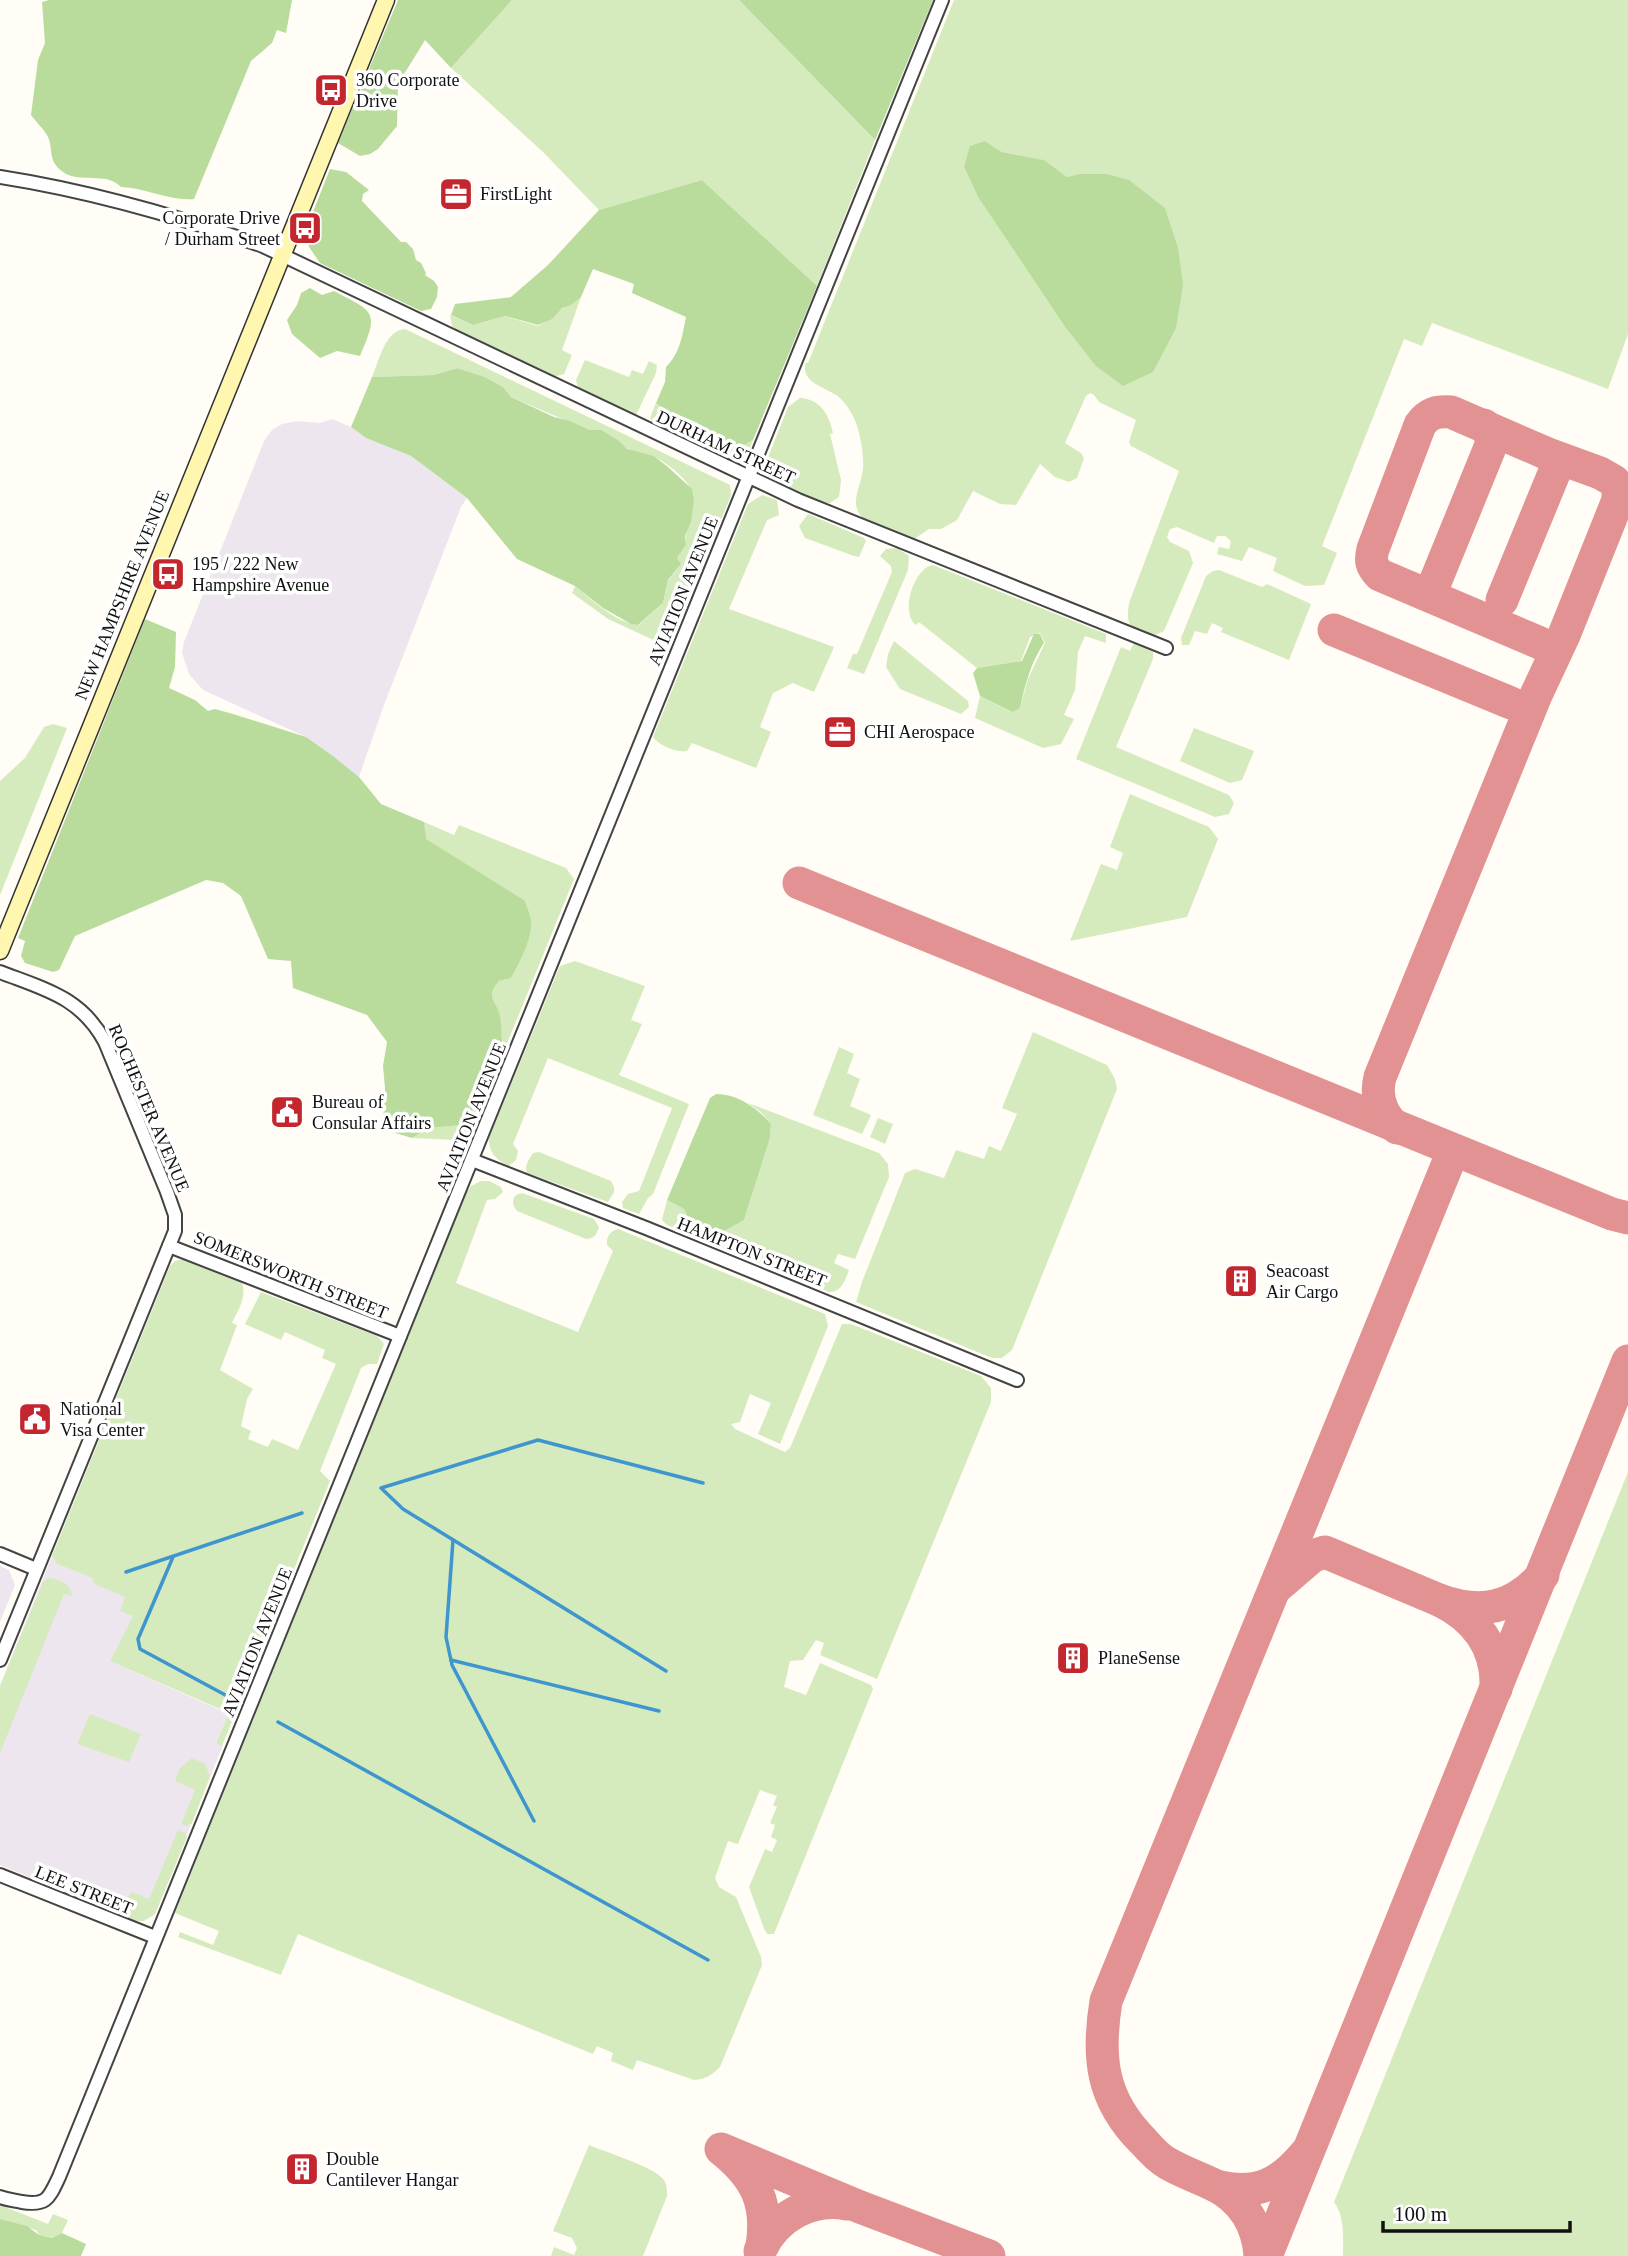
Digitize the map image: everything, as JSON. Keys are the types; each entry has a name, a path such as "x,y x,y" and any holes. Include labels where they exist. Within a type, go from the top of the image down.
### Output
{"street":[{"name":"NEW HAMPSHIRE AVENUE","path":"0,951 386,0"},
{"name":"AVIATION AVENUE","path":"0,2197 9,2201 35,2204 50,2196 942,0"},
{"name":"DURHAM STREET","path":"0,177 96,195 196,223 282,254 748,477 839,517 1166,648"},
{"name":"ROCHESTER AVENUE","path":"0,972 60,995 80,1009 95,1025 105,1042 175,1215 175,1231 0,1660"},
{"name":"HAMPTON STREET","path":"472,1160 1017,1380"},
{"name":"SOMERSWORTH STREET","path":"169,1246 400,1336"},
{"path":"0,1554 36,1569"},
{"name":"LEE STREET","path":"0,1875 155,1937"}],"shaded area":[{"path":"332,419 351,427 366,438 411,456 467,498 461,507 384,705 359,777 306,737 203,690 189,674 182,653 184,642 264,441 272,430 282,424 298,421 320,423"},
{"path":"52,1556 57,1564 92,1578 94,1584 126,1597 133,1616 110,1661 229,1714 217,1741 218,1745 223,1745 155,1914 144,1921 136,1921 0,1865 0,1686"},
{"path":"0,1566 9,1570 15,1585 0,1622"}],"green space":[{"path":"292,0 286,33 277,30 272,43 251,61 194,199 121,187 101,178 77,177 58,168 48,137 31,115 38,60 45,43 42,2"},
{"path":"398,0 512,0 451,68 425,40 398,84 397,126 378,149 360,156 338,143"},
{"path":"512,0 739,0 875,140 817,286 702,180 599,210 543,152 451,68"},
{"path":"739,0 933,0 875,140"},
{"path":"954,0 1628,0 1628,334 1608,389 1432,323 1422,346 1404,339 1322,546 1337,553 1324,585 1305,586 1273,571 1277,558 1249,547 1242,561 1217,554 1219,547 1229,549 1231,541 1225,536 1217,536 1214,543 1177,527 1170,529 1167,537 1170,542 1189,551 1193,563 1164,631 1155,635 1132,626 1128,618 1129,603 1179,471 1131,446 1129,442 1136,420 1099,402 1090,393 1086,396 1065,443 1084,458 1077,478 1069,482 1055,477 1040,464 1016,505 1000,504 973,491 957,520 941,529 929,529 914,539 865,520 856,502 863,464 856,422 839,398 809,379 805,369 806,362 808,363","holes":["985,141 1002,152 1043,160 1067,177 1079,174 1063,324 978,197 964,167"]},
{"path":"985,141 1002,152 1044,160 1067,177 1107,174 1129,180 1165,208 1178,248 1183,285 1176,328 1153,372 1123,386 1096,366 1063,324 978,197 964,167 970,146"},
{"path":"330,169 346,172 369,190 363,194 362,201 401,242 406,242 413,249 425,275 438,287 431,309 421,311 320,263 309,247 305,232"},
{"path":"702,180 817,286 753,440 744,445 724,443 716,432 700,429 697,422 673,416 656,403 665,382 666,367 680,344 686,317 632,293 634,284 593,269 581,297 562,308 552,319 538,325 505,316 473,325 451,315 455,304 511,297 548,265 599,210"},
{"path":"310,288 322,295 334,291 370,314 370,330 360,356 337,351 320,358 292,334 287,320 301,293"},
{"path":"581,297 562,350 572,355 564,374 553,377 458,331 452,326 450,315 473,325 505,316 538,326"},
{"path":"405,329 730,485 731,496 671,638 658,642 608,619 572,593 575,586 621,620 639,625 663,603 668,581 681,564 677,558 686,545 693,499 686,482 658,458 629,450 605,433 588,430 511,397 503,387 485,377 457,368 434,375 372,377 388,340 398,331"},
{"path":"585,360 629,377 632,370 643,374 649,361 657,365 656,373 636,415 578,389 576,380"},
{"path":"457,368 485,377 503,387 511,397 554,417 589,430 601,430 627,449 654,456 692,489 694,501 691,522 685,536 686,545 677,558 681,564 668,580 663,603 638,625 631,624 603,608 575,586 517,559 467,498 411,456 366,438 351,427 372,377 434,375"},
{"path":"800,398 813,401 822,409 833,433 830,434 841,480 839,497 830,503 788,490 772,480 767,473 765,465 788,407"},
{"path":"656,403 673,416 697,422 700,429 716,432 724,444 744,445 753,440 748,452 743,458 732,463 654,425 650,418"},
{"path":"762,495 777,500 779,515 767,520 729,609 834,647 814,692 793,683 773,693 760,727 771,732 756,768 692,743 687,751 674,750 653,737 748,504"},
{"path":"808,514 864,538 866,541 859,557 805,538 799,526"},
{"path":"897,548 909,556 908,570 864,674 847,668 853,654 857,654 892,572 891,566 880,556 886,549"},
{"path":"933,565 1106,634 1106,643 1085,636 1078,652 1075,690 1064,715 1074,719 1061,744 1043,748 975,718 980,696 1011,712 1020,708 1028,679 1045,643 1040,633 1030,637 1021,661 977,668 919,622 916,625 911,619 909,601 915,581 920,573"},
{"path":"1219,570 1262,587 1267,584 1311,604 1289,660 1221,632 1223,628 1212,623 1207,634 1195,631 1189,645 1182,645 1181,638 1206,576"},
{"path":"145,619 176,632 175,667 169,688 195,700 208,711 215,709 306,737 359,777 381,804 424,822 426,839 524,900 531,925 526,947 511,978 499,981 492,992 501,1019 502,1045 490,1054 484,1063 473,1109 463,1125 429,1128 412,1138 392,1132 386,1127 383,1121 383,1066 387,1042 367,1015 293,988 291,961 268,959 241,896 223,883 206,880 75,936 59,970 53,972 25,963 21,956 25,941 18,938"},
{"path":"1034,634 1040,634 1044,643 1029,674 1020,708 1012,712 980,696 973,673 977,668 1022,661"},
{"path":"894,641 968,701 969,707 961,714 900,689 886,667"},
{"path":"1134,643 1153,652 1153,659 1116,747 1229,795 1234,803 1229,814 1215,817 1076,759 1121,647 1130,651"},
{"path":"53,724 67,728 0,895 0,781 25,758 44,727"},
{"path":"1194,728 1254,751 1242,780 1230,783 1180,761"},
{"path":"1130,794 1209,827 1218,839 1187,917 1070,941 1101,864 1117,870 1123,853 1110,847"},
{"path":"424,822 454,835 459,825 566,868 574,879 471,1132 457,1140 412,1138 429,1128 463,1125 471,1112 482,1070 489,1056 495,1051 501,1027 492,993 499,981 511,978 516,969 524,900 425,839"},
{"path":"575,961 645,986 631,1020 642,1024 619,1075 689,1104 653,1194 639,1214 623,1208 622,1202 628,1194 639,1191 672,1108 548,1058 513,1144 518,1151 516,1160 509,1166 497,1158 490,1148 489,1138 560,966"},
{"path":"1033,1032 1107,1065 1117,1089 1012,1350 1002,1358 992,1358 856,1302 905,1173 915,1169 944,1178 956,1150 984,1159 989,1146 1001,1151 1017,1114 1002,1108"},
{"path":"839,1047 854,1054 847,1073 860,1079 850,1106 871,1115 862,1134 813,1115"},
{"path":"716,1094 732,1096 746,1103 771,1124 770,1138 744,1220 718,1234 690,1222 684,1209 667,1200 710,1098"},
{"path":"748,1103 879,1153 888,1164 889,1177 855,1259 838,1254 834,1263 849,1270 837,1290 829,1292 667,1225 662,1220 667,1200 684,1209 690,1223 697,1227 744,1220 770,1138 771,1124 761,1112"},
{"path":"878,1118 893,1124 885,1144 870,1137"},
{"path":"539,1152 611,1181 614,1192 608,1202 527,1173 526,1168 533,1153"},
{"path":"481,1181 489,1181 501,1187 503,1192 495,1199 487,1200 456,1283 578,1332 613,1251 607,1245 608,1237 618,1229 825,1314 828,1326 780,1444 758,1434 771,1403 750,1394 740,1422 731,1424 735,1429 785,1452 790,1448 842,1324 851,1324 981,1376 991,1388 991,1402 877,1679 820,1655 824,1643 816,1640 803,1660 790,1661 784,1687 806,1695 820,1663 871,1685 873,1689 774,1934 765,1931 749,1887 765,1849 772,1852 777,1840 771,1837 775,1825 770,1823 777,1807 773,1805 777,1796 760,1790 738,1844 728,1841 715,1878 719,1887 736,1897 762,1965 720,2067 702,2079 694,2080 637,2060 633,2070 611,2061 613,2053 597,2046 593,2054 298,1934 281,1975 178,1937 180,1932 213,1945 219,1931 175,1913 467,1192 471,1186"},
{"path":"522,1193 594,1219 599,1227 597,1232 586,1239 517,1211 513,1199"},
{"path":"184,1259 242,1283 243,1299 232,1323 237,1325 220,1370 253,1389 247,1399 241,1426 251,1431 248,1439 268,1447 272,1439 298,1450 336,1364 322,1358 325,1350 285,1332 281,1340 245,1324 261,1292 377,1336 384,1344 377,1364 368,1364 361,1368 320,1471 330,1481 222,1746 217,1744 217,1741 229,1713 110,1661 133,1616 120,1611 125,1597 94,1584 92,1578 57,1564 52,1556 170,1266 175,1261"},
{"path":"1628,1472 1628,2256 1343,2256 1342,2221 1334,2202"},
{"path":"48,1578 64,1583 70,1588 72,1596 64,1594 0,1753 0,1686 43,1582"},
{"path":"90,1714 141,1734 129,1762 77,1744"},
{"path":"192,1758 205,1764 210,1776 192,1823 187,1826 181,1824 195,1790 175,1781 179,1769"},
{"path":"178,1830 187,1837 155,1914 144,1921 136,1921 126,1915 123,1904 132,1892 149,1899"},
{"path":"589,2145 641,2165 659,2175 665,2182 667,2196 643,2256 551,2256 554,2247 574,2255 577,2248 572,2238 553,2231"},
{"path":"0,2205 48,2224 53,2214 68,2220 62,2233 53,2238 39,2235 36,2230 0,2219"},
{"path":"0,2219 27,2226 39,2235 52,2238 62,2233 86,2244 81,2256 0,2256"}],"waterway":[{"path":"666,1671 403,1509 381,1488 538,1440 703,1483"},
{"path":"126,1572 302,1513"},
{"path":"453,1540 446,1637 452,1665 534,1821"},
{"path":"173,1557 138,1639 140,1649 229,1697"},
{"path":"451,1660 659,1711"},
{"path":"278,1722 708,1960"}],"taxiway":[{"path":"1397,1128 1381,1105 1378,1092 1380,1077 1618,500 1618,487 1614,481 1600,473 1548,454 1451,412 1433,414 1420,425 1373,549 1373,566 1380,575 1540,643"},
{"path":"1436,580 1491,445 1491,436 1484,425"},
{"path":"1502,600 1555,471"},
{"path":"1334,630 1511,703"},
{"path":"799,883 1612,1214 1628,1218"},
{"path":"1216,2186 1160,2159 1118,2109 1110,2093 1103,2059 1106,2001 1453,1151"},
{"path":"1266,2256 1628,1361"},
{"path":"1278,1586 1313,1556 1325,1552 1439,1600"},
{"path":"1496,1689 1493,1660 1482,1636 1464,1616 1439,1600 1469,1607 1495,1606 1520,1595 1543,1575"},
{"path":"762,2246 763,2216 757,2191 743,2169 721,2149 860,2207 989,2256"},
{"path":"1260,2256 1256,2234 1248,2215 1234,2199 1216,2186 1243,2190 1266,2185 1286,2173 1305,2154"},
{"path":"760,2251 775,2228 796,2212 820,2204 847,2204"}],"place":[{"name":"360 Corporate Drive","path":"331,90"},
{"name":"FirstLight","path":"456,194"},
{"name":"Corporate Drive / Durham Street","path":"305,228"},
{"name":"195 / 222 New Hampshire Avenue","path":"168,574"},
{"name":"CHI Aerospace","path":"840,732"},
{"name":"Bureau of Consular Affairs","path":"287,1112"},
{"name":"Seacoast Air Cargo","path":"1241,1281"},
{"name":"National Visa Center","path":"35,1419"},
{"name":"PlaneSense","path":"1073,1658"},
{"name":"Double Cantilever Hangar","path":"302,2169"}]}
